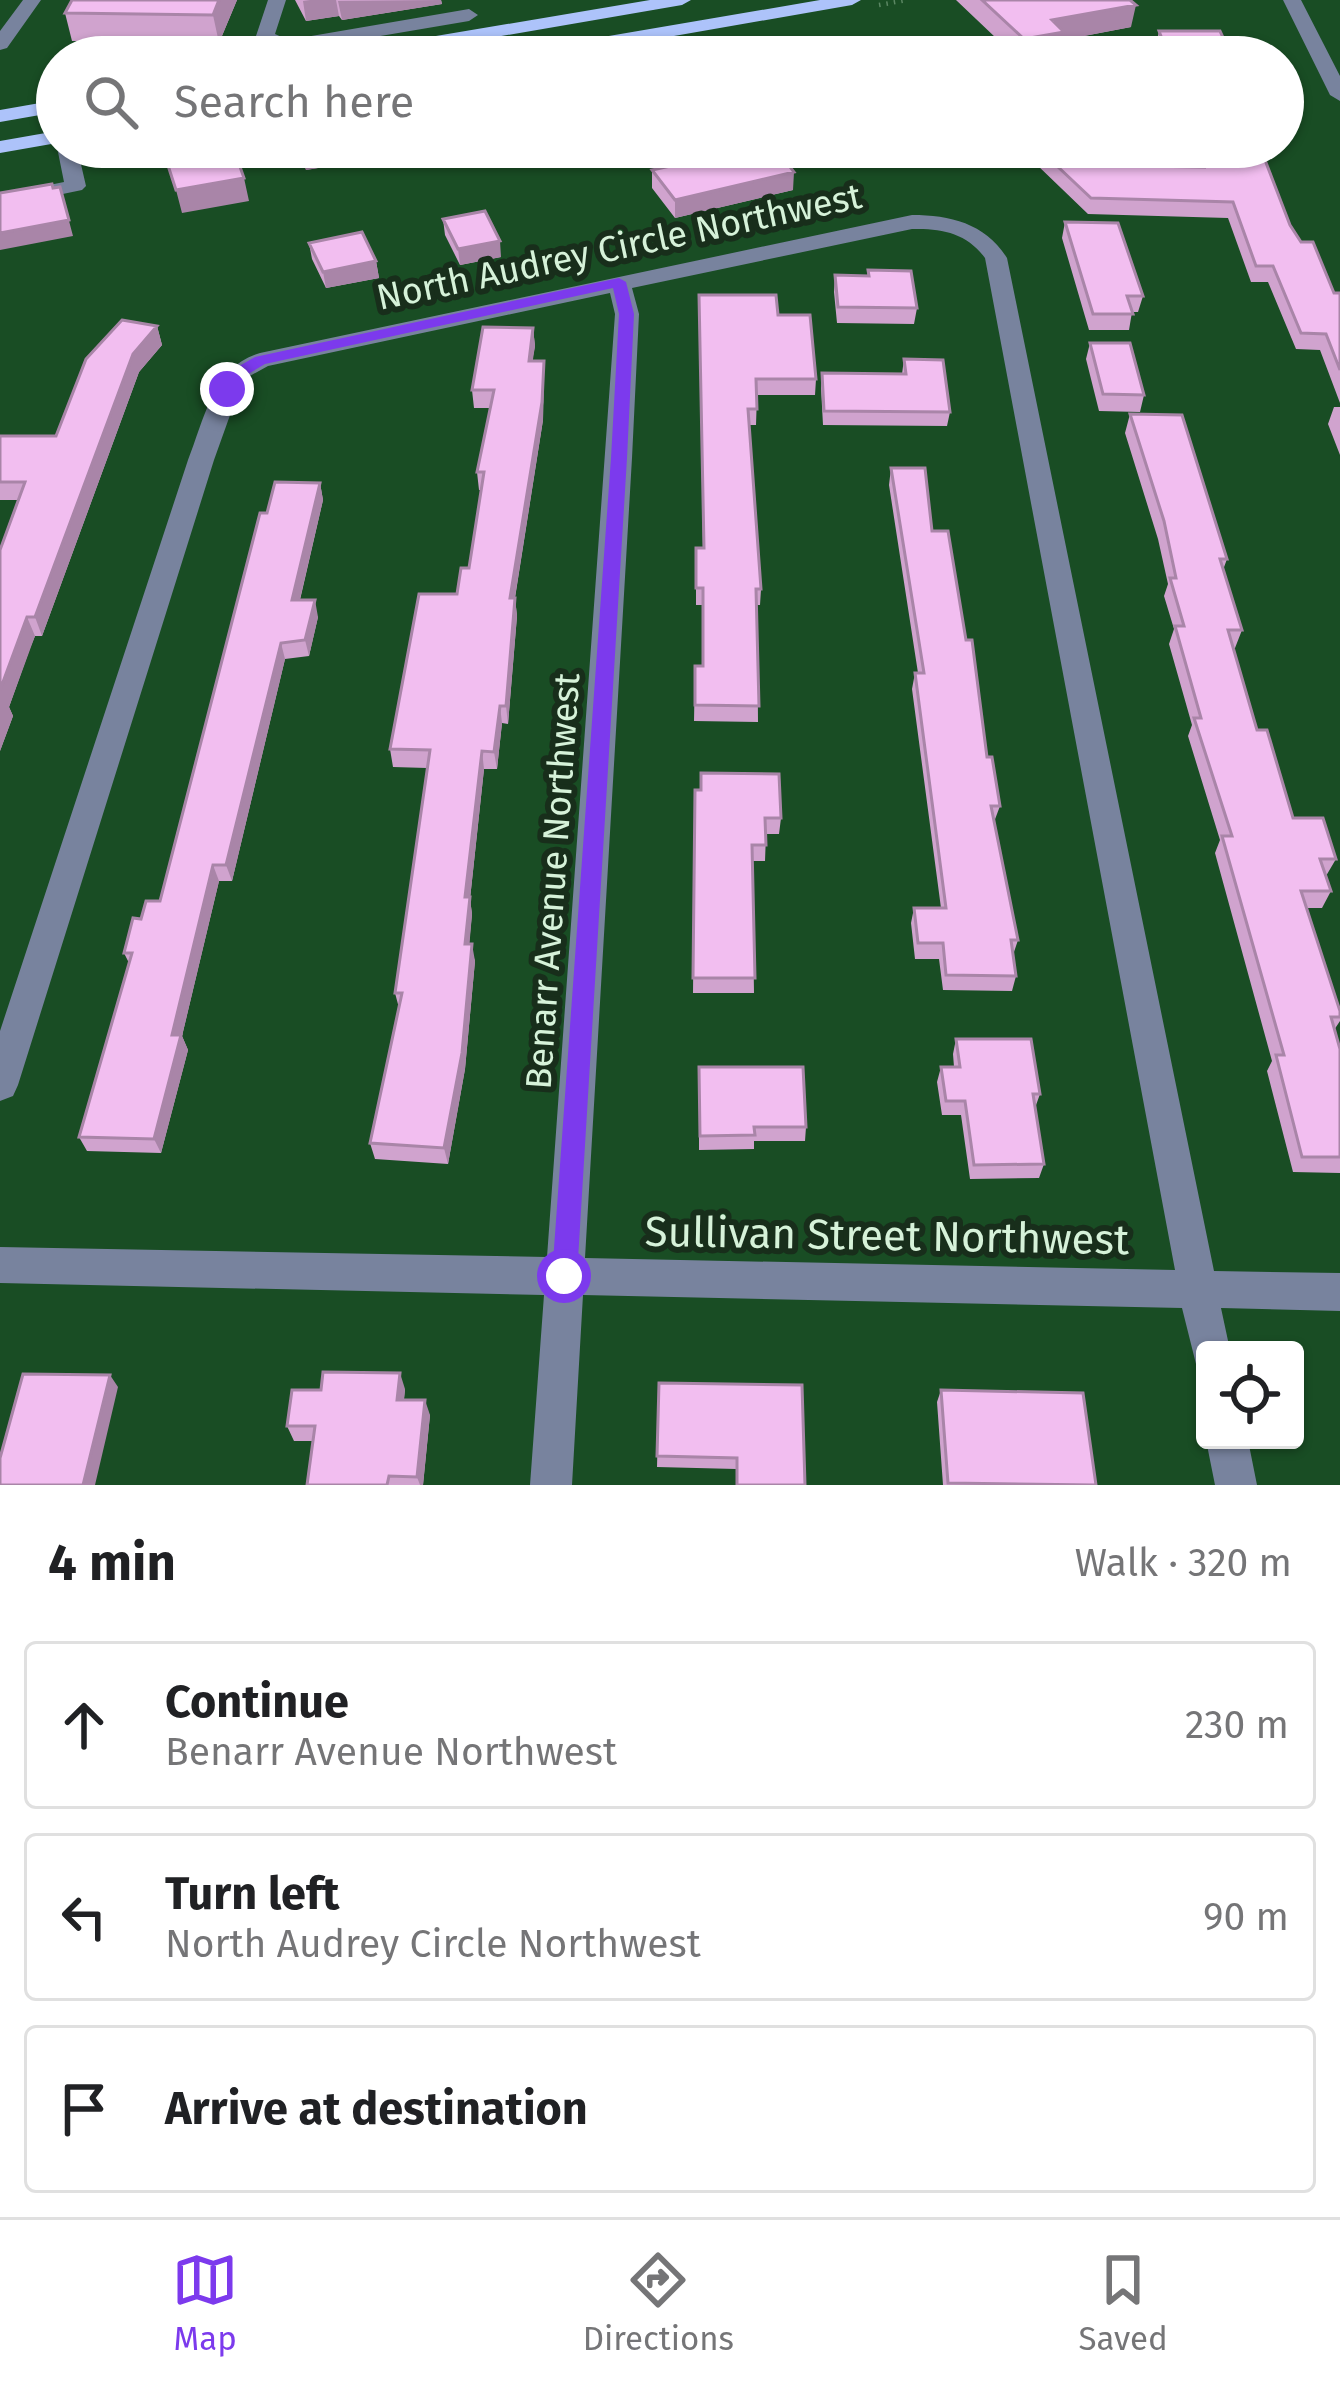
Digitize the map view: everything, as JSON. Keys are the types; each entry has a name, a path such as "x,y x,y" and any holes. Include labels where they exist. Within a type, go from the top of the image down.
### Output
{"main road":[{"path":"468,36 682,0"},
{"path":"643,36 852,0"},
{"path":"638,4 660,33"},
{"path":"0,116 36,110"},
{"path":"0,147 36,141"}],"street":[{"path":"0,44 32,0"},
{"path":"265,36 277,0"},
{"path":"1292,0 1330,55 1340,95"},
{"path":"329,36 466,4 480,34"},
{"path":"0,201 75,186 72,168"},
{"name":"North Audrey Circle Northwest","path":"0,1085 201,460 227,389 239,372 260,361 318,346 911,222 956,227 990,246 1198,1289"},
{"name":"Benarr Avenue Northwest","path":"551,1485 619,458 627,314 619,282"},
{"name":"Sullivan Street Northwest","path":"0,1265 1340,1292"},
{"path":"1198,1289 1208,1341"},
{"path":"1229,1449 1236,1485"}],"building":[{"path":"72,0 219,0 213,15 65,13"},
{"path":"982,0 1130,0 1136,5 1052,20 1064,32 1021,36"},
{"path":"1159,31 1220,31 1222,36 1161,36"},
{"path":"169,168 240,168 244,178 176,190"},
{"path":"791,168 794,172 675,200 652,170"},
{"path":"1059,168 1268,168 1290,225 1301,242 1313,242 1334,293 1340,293 1340,370 1326,334 1301,333 1273,266 1256,266 1233,202 1091,198"},
{"path":"52,184 60,187 69,220 0,233 0,193"},
{"path":"485,211 500,241 458,249 443,219"},
{"path":"1065,222 1118,223 1143,296 1127,296 1133,314 1093,314"},
{"path":"362,232 376,261 323,272 309,243"},
{"path":"868,270 911,271 917,308 838,307 835,275 869,276"},
{"path":"699,295 776,295 778,315 810,315 816,379 756,379 757,409 748,409 761,589 756,589 759,706 695,705 695,666 703,666 703,588 696,588 696,548 704,548"},
{"path":"122,320 157,326 133,354 35,617 27,617 0,690 0,550 25,482 0,482 0,436 56,436 86,359"},
{"path":"483,327 533,328 529,361 544,361 542,402 510,598 515,598 506,706 500,706 494,752 482,751 465,897 470,897 465,944 472,944 462,1053 444,1148 370,1143 402,993 395,993 430,750 390,749 419,594 457,594 461,568 469,568 484,472 477,472 494,390 472,390"},
{"path":"1090,343 1130,343 1144,395 1103,394"},
{"path":"904,359 943,360 950,412 824,411 822,373 906,374"},
{"path":"1130,414 1182,415 1227,559 1220,559 1242,630 1228,630 1257,730 1267,730 1293,818 1323,818 1336,859 1320,859 1331,891 1301,891 1340,1011 1340,1017 1331,1017 1340,1049 1340,1157 1302,1157 1276,1055 1284,1055 1222,836 1232,836 1194,718 1201,718 1175,626 1184,626 1170,578 1176,578 1164,521"},
{"path":"891,468 925,468 932,531 948,531 966,640 972,640 987,757 992,757 1000,806 991,806 1018,940 1011,940 1016,976 946,975 943,943 918,943 914,908 946,908 915,673 924,673"},
{"path":"275,482 320,483 292,600 315,600 305,640 281,643 226,865 213,865 172,1035 181,1035 154,1139 79,1137 132,953 124,953 133,918 141,919 146,901 160,901 260,513 267,513"},
{"path":"701,773 779,774 781,818 765,818 766,845 752,845 755,978 693,978 695,790 701,790"},
{"path":"956,1039 1031,1039 1040,1094 1033,1094 1044,1164 974,1165 965,1101 946,1101 941,1067 960,1067"},
{"path":"699,1067 803,1067 806,1127 754,1127 755,1135 700,1136"},
{"path":"323,1372 400,1373 397,1400 425,1400 417,1477 389,1476 387,1485 307,1485 315,1426 287,1426 292,1390 321,1390"},
{"path":"23,1374 110,1375 83,1485 0,1485 0,1458"},
{"path":"659,1383 802,1385 805,1485 737,1485 737,1458 657,1456"},
{"path":"941,1390 1083,1393 1096,1485 948,1483"}],"route":[{"path":"227,389 239,372 260,361 619,282 627,314 564,1276"}]}
